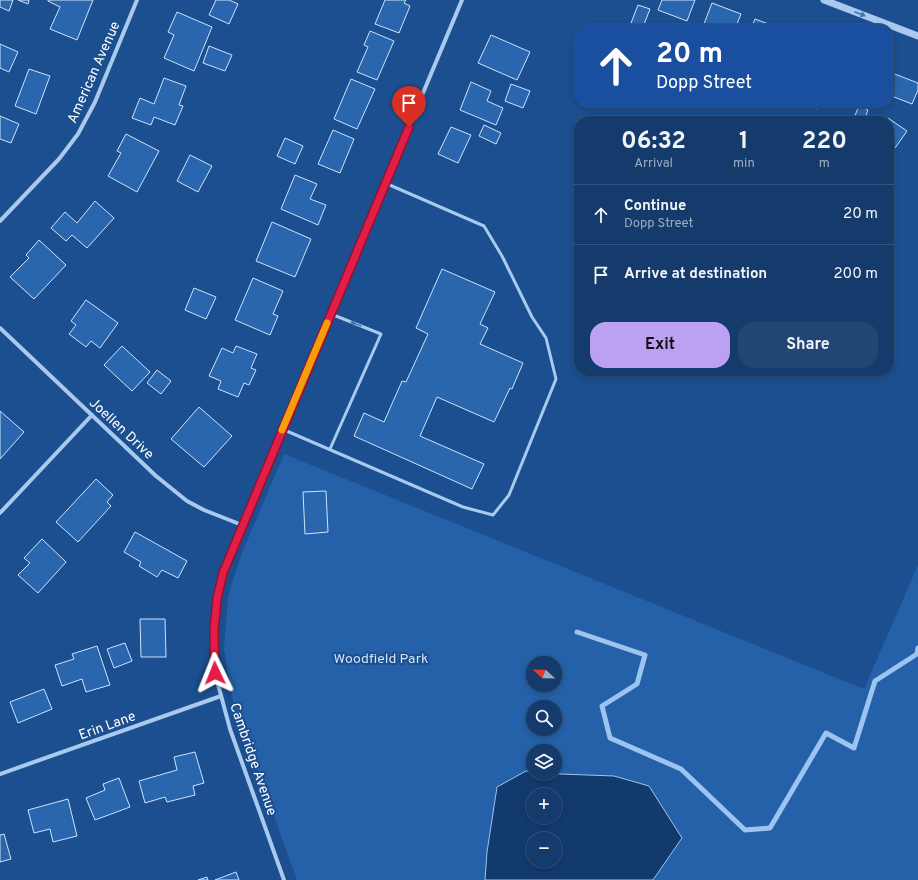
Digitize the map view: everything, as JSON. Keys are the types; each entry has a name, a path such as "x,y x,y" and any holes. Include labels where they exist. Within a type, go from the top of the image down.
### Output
{"street":[{"name":"American Avenue","path":"0,221 59,159 78,134 94,102 137,0"},
{"name":"Cambridge Avenue","path":"284,880 230,730 215,673 214,631 217,599 223,573 242,525 462,0"},
{"path":"824,0 887,24"},
{"path":"894,27 918,36"},
{"name":"Joellen Drive","path":"0,328 156,476 187,501 204,510 242,525"},
{"path":"0,513 92,415"},
{"name":"Erin Lane","path":"0,774 221,696"}],"lane":[{"path":"282,429 463,507 493,515 509,495 556,379 546,338 532,317 502,256 484,226 385,184"},
{"path":"330,450 381,334 331,314"}],"green space":[{"name":"Woodfield Park","path":"284,454 864,689 918,565 918,880 297,880 233,701 224,649 228,597 242,553"}],"shaded area":[{"path":"526,771 526,780 562,780 562,774 614,776 649,786 682,838 653,880 485,880 487,852 497,787"}],"building":[{"path":"0,0 13,0 9,11 0,7"},
{"path":"18,0 29,0 28,4"},
{"path":"48,0 93,0 77,40 50,29 60,7"},
{"path":"216,0 229,0 238,4 229,24 209,15"},
{"path":"385,0 406,0 404,3 410,6 399,33 375,24"},
{"path":"662,0 695,0 687,21 658,10"},
{"path":"712,3 741,14 737,24 704,24"},
{"path":"638,5 650,9 644,24 631,23"},
{"path":"177,12 212,27 194,71 164,58 174,35 168,32"},
{"path":"755,19 768,24 753,24"},
{"path":"370,31 394,41 377,80 357,72 368,47 364,45"},
{"path":"491,35 530,52 517,80 478,63"},
{"path":"0,44 18,52 9,72 0,68"},
{"path":"209,46 232,55 225,71 203,63"},
{"path":"29,69 50,76 36,114 15,106"},
{"path":"894,74 918,83 918,90 912,104 894,97"},
{"path":"164,78 186,86 179,105 183,106 175,125 154,117 151,125 132,118 140,98 154,104"},
{"path":"351,79 375,89 357,129 334,119"},
{"path":"471,82 491,91 487,101 503,108 496,125 460,110"},
{"path":"511,84 530,91 523,108 505,101"},
{"path":"858,108 868,110 866,116 855,116"},
{"path":"0,116 19,124 11,143 0,139"},
{"path":"894,122 907,131 894,147"},
{"path":"484,125 501,133 496,144 479,136"},
{"path":"451,127 471,135 458,163 438,154"},
{"path":"333,130 354,139 340,173 318,164"},
{"path":"126,134 159,151 137,192 108,176 121,153 117,151"},
{"path":"285,138 303,146 295,164 277,156"},
{"path":"190,155 212,166 198,192 177,181"},
{"path":"295,175 317,184 310,199 326,205 318,225 281,209"},
{"path":"95,201 114,218 87,248 72,235 66,241 51,228 65,212 77,223"},
{"path":"272,222 311,239 295,277 256,261"},
{"path":"39,240 66,265 34,299 10,277 29,258 26,255"},
{"path":"442,269 495,292 480,324 488,328 480,344 523,363 512,389 510,388 494,422 437,397 420,436 484,464 472,489 354,436 364,413 384,422 402,381 406,382 428,334 416,328"},
{"path":"253,278 283,291 273,314 278,316 270,335 235,320"},
{"path":"194,288 216,297 206,319 185,310"},
{"path":"86,300 118,323 100,348 91,341 86,347 69,334 76,325 71,321"},
{"path":"122,346 150,372 132,391 104,365"},
{"path":"236,346 257,354 251,368 256,370 249,385 244,383 238,397 218,389 221,381 209,376 222,348 233,353"},
{"path":"157,370 171,381 161,394 147,383"},
{"path":"199,407 232,436 204,467 171,439"},
{"path":"0,411 24,432 0,459"},
{"path":"96,479 113,495 107,502 111,506 78,542 56,522"},
{"path":"326,491 328,532 305,534 303,492"},
{"path":"135,532 187,561 178,578 162,570 157,577 139,566 141,562 124,552"},
{"path":"42,539 66,562 38,593 18,575 30,563 24,558"},
{"path":"140,619 165,619 166,657 141,657"},
{"path":"125,643 132,661 114,668 107,649"},
{"path":"97,646 110,685 86,692 82,679 62,686 55,665 74,659 72,654"},
{"path":"44,689 52,709 18,723 10,702"},
{"path":"195,752 204,783 193,786 195,795 167,802 165,797 145,803 139,781 177,770 174,757"},
{"path":"119,778 130,807 95,820 86,798 105,790 103,784"},
{"path":"68,799 77,836 53,842 50,829 34,833 28,810"},
{"path":"4,834 11,859 0,862 0,835"},
{"path":"236,872 239,880 215,880"},
{"path":"207,877 208,880 198,880"}],"waterway":[{"path":"577,632 645,655 637,684 602,706 610,738 681,769 745,830 770,828 826,733 854,748 875,681 917,654 918,648"}],"slow traffic":[{"path":"282,430 327,323"}],"route":[{"path":"215,673 214,631 217,599 223,573 409,127"}]}
